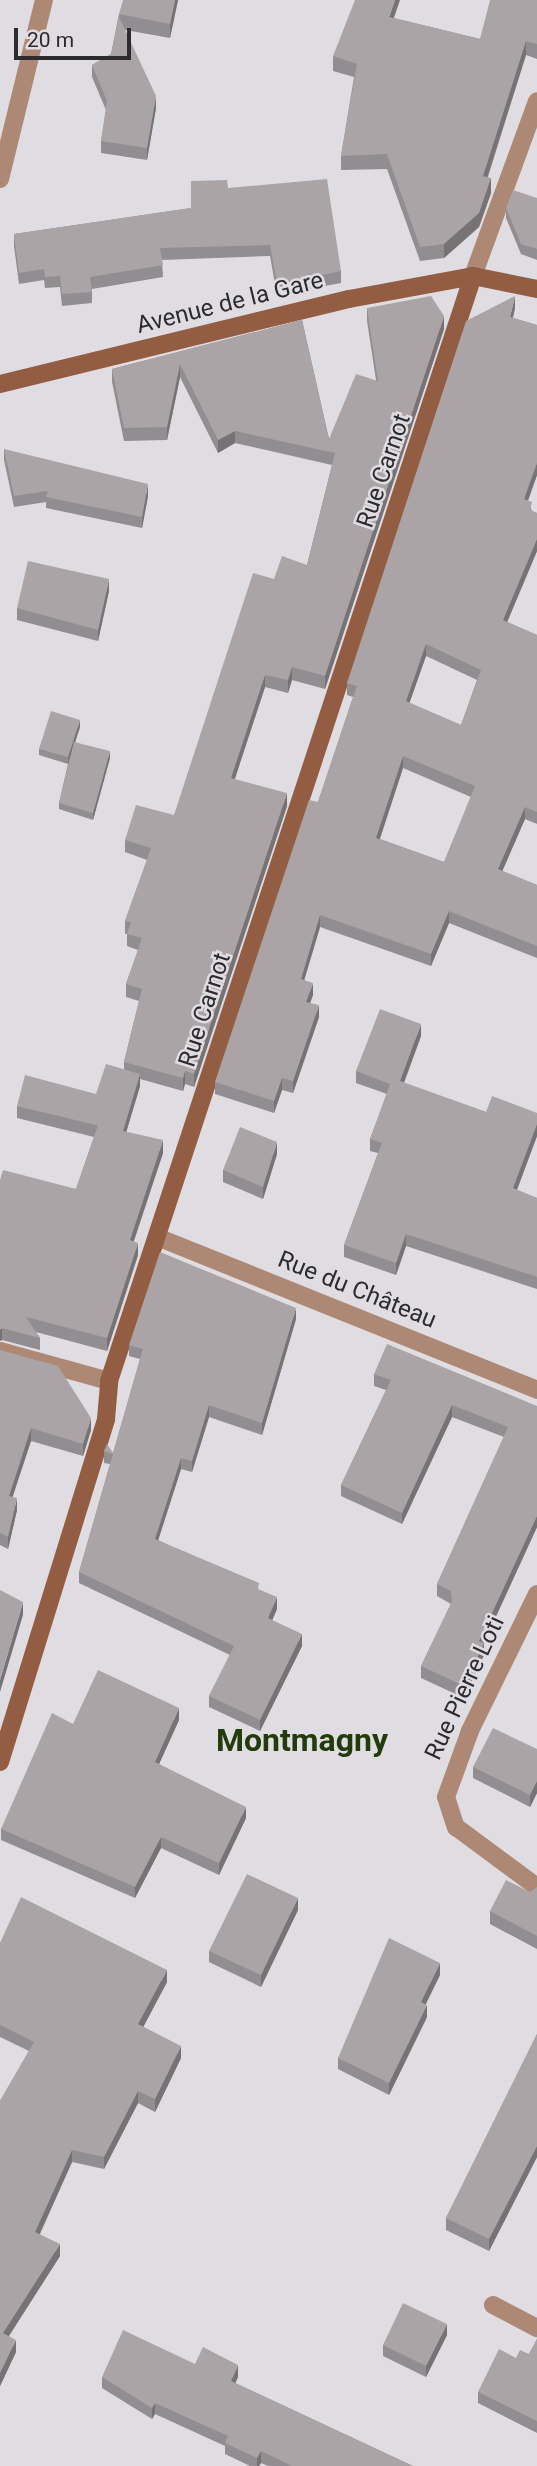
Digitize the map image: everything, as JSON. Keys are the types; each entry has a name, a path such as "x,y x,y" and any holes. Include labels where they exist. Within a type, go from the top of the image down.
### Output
{"main road":[{"path":"473,276 537,289"},
{"name":"Avenue de la Gare","path":"0,384 349,299 473,276"},
{"name":"Rue Carnot","path":"0,1762 106,1419 108,1381 473,276"}],"street":[{"path":"0,179 44,0"},
{"path":"473,276 537,101"},
{"name":"Rue du Château","path":"157,1237 537,1390"},
{"path":"0,1351 108,1381"},
{"name":"Rue Pierre Loti","path":"537,1594 470,1731 446,1797 456,1827 537,1887"},
{"path":"493,2305 537,2328"}],"building":[{"path":"123,0 175,0 170,24 119,14"},
{"path":"355,0 395,0 389,17 480,39 490,0 537,0 537,44 526,41 483,176 491,178 479,213 444,244 420,247 387,154 341,156 357,64 333,56"},
{"path":"119,17 156,96 147,148 101,141 107,101 92,65 111,54"},
{"path":"327,179 341,271 277,284 270,245 160,248 163,265 90,277 92,292 62,294 60,276 45,277 44,269 19,273 14,234 191,208 191,181 227,180 228,188"},
{"path":"513,190 537,198 537,249 521,244 506,208"},
{"path":"431,296 444,316 325,676 292,667 288,680 265,675 231,778 287,793 194,1074 185,1071 183,1078 124,1062 142,989 126,984 142,938 127,934 131,922 125,921 151,848 125,840 136,805 174,815 253,573 274,579 282,556 307,565 335,453 235,431 218,440 180,364 167,427 124,428 112,369 302,320 329,439 356,374 378,381 367,308"},
{"path":"515,296 510,317 537,325 537,463 524,499 532,502 530,510 537,513 537,539 503,620 537,635 537,812 525,807 498,869 537,885 537,946 449,911 431,954 320,915 301,979 313,983 306,1002 319,1005 293,1081 282,1078 274,1101 215,1082 309,800 318,802 357,686 347,683 466,321","holes":["426,644 481,670 461,725 406,701","403,756 475,786 444,862 376,838"]},
{"path":"4,449 148,484 142,517 46,497 48,491 14,496"},
{"path":"28,561 109,579 98,630 17,608"},
{"path":"51,711 80,720 68,757 39,749"},
{"path":"74,742 110,751 93,813 59,803"},
{"path":"380,1009 421,1024 400,1081 486,1112 492,1096 537,1113 537,1124 513,1188 537,1198 537,1277 406,1234 396,1263 344,1245 382,1143 370,1139 390,1084 356,1071"},
{"path":"106,1064 140,1074 123,1131 163,1140 130,1240 138,1243 107,1338 26,1317 40,1338 0,1329 0,1180 3,1170 76,1189 98,1126 17,1106 25,1075 96,1094"},
{"path":"240,1127 277,1142 263,1187 223,1170"},
{"path":"160,1252 296,1308 262,1423 209,1405 192,1461 181,1458 155,1539 259,1583 258,1589 277,1597 268,1618 302,1634 260,1720 209,1696 234,1646 79,1572 113,1454 104,1451 107,1444 113,1453 143,1349 129,1345"},
{"path":"387,1344 537,1406 537,1516 479,1641 484,1643 464,1686 421,1666 452,1601 451,1591 437,1584 508,1427 452,1405 402,1513 341,1485 391,1380 374,1374"},
{"path":"0,1350 58,1366 91,1418 83,1444 31,1428 9,1496 17,1498 8,1537 0,1533"},
{"path":"0,1590 23,1602 0,1680"},
{"path":"98,1670 179,1708 155,1762 246,1807 219,1863 161,1837 135,1887 1,1829 52,1713 73,1724"},
{"path":"493,1728 537,1749 537,1781 530,1795 473,1767"},
{"path":"247,1874 298,1898 261,1975 209,1951"},
{"path":"506,1880 530,1892 537,1887 537,1936 490,1911"},
{"path":"21,1897 167,1970 138,2024 181,2046 155,2099 138,2091 104,2157 72,2150 35,2232 60,2244 3,2333 16,2340 0,2373 0,2101 34,2042 0,2025 0,1943"},
{"path":"389,1938 440,1963 421,2002 427,2005 389,2083 338,2058"},
{"path":"537,2034 537,2146 489,2239 446,2218"},
{"path":"403,2303 447,2324 426,2366 383,2345"},
{"path":"123,2330 195,2364 203,2347 238,2365 231,2381 413,2466 292,2466 261,2451 257,2458 225,2443 228,2436 155,2403 152,2408 102,2377"},
{"path":"537,2339 537,2421 478,2392 499,2349 516,2358 520,2350 529,2354"}],"district":[{"name":"Montmagny","path":"302,1740"}]}
